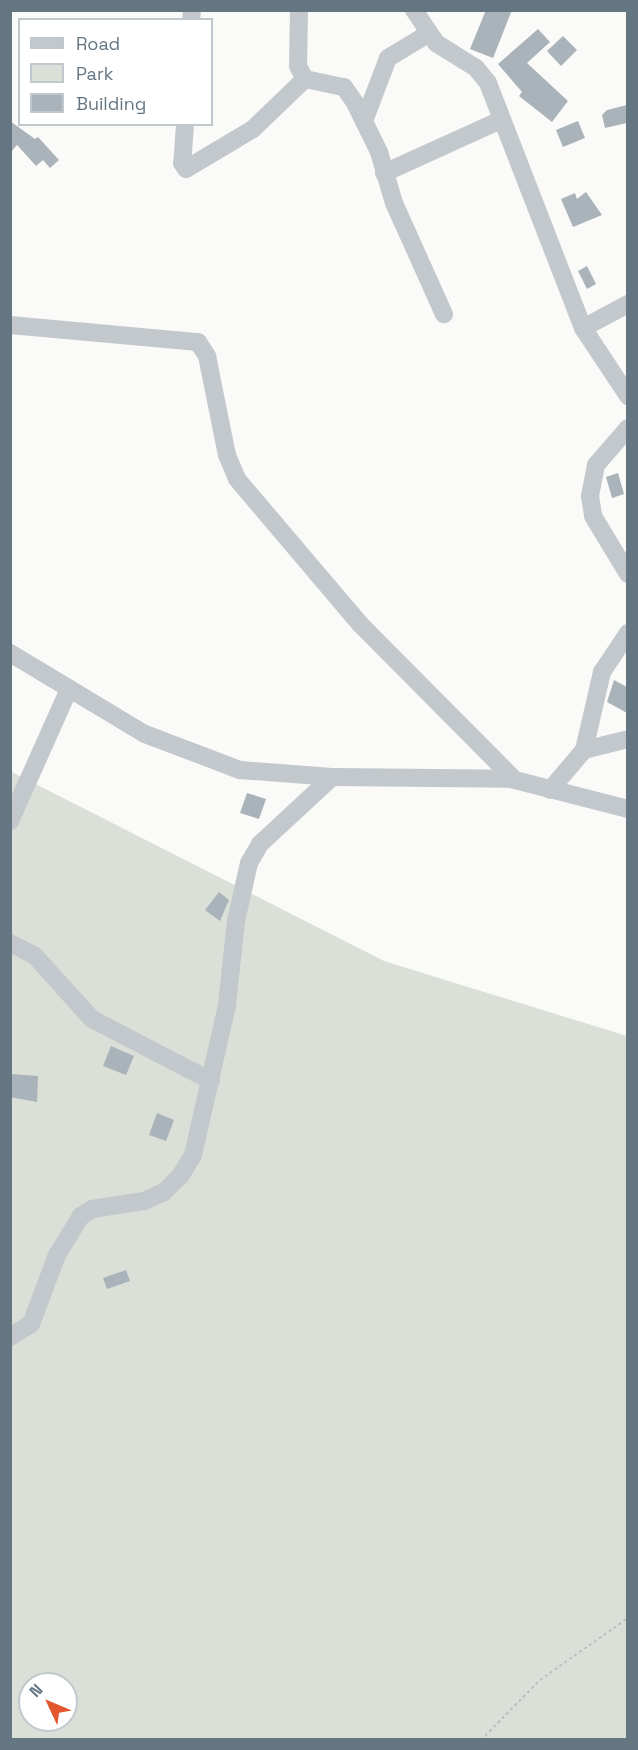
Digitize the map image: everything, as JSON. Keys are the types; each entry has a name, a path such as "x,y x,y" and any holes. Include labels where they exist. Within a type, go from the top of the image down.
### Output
{"street":[{"path":"299,10 296,53 305,79"},
{"path":"414,10 428,34 476,68 488,83 584,328 627,396"},
{"path":"364,121 388,57 428,34"},
{"path":"305,79 344,87 364,121 444,314"},
{"path":"185,126 182,162 186,169 253,129 305,79"},
{"path":"384,173 501,120"},
{"path":"584,328 627,304"},
{"path":"10,325 198,342 207,356 227,455 237,479 361,625 514,779"},
{"path":"627,428 596,465 590,496 593,516 627,574"},
{"path":"550,790 584,750 602,672 627,633"},
{"path":"10,653 145,734 240,770 332,777 514,779 627,808"},
{"path":"10,821 69,689"},
{"path":"584,750 627,739"},
{"path":"10,1337 31,1324 57,1255 81,1216 92,1209 144,1201 164,1192 181,1175 193,1155 211,1081 249,863 260,844 332,777"},
{"path":"10,943 35,956 92,1019 211,1081"}],"path":[{"path":"481,1740 540,1680 627,1618"}],"green space":[{"path":"10,771 384,961 627,1036 627,1739 11,1739"}],"building":[{"path":"486,10 512,10 493,58 470,49"},
{"path":"538,29 550,42 527,63 568,101 552,122 519,96 522,92 498,64"},
{"path":"563,36 577,50 561,66 547,51"},
{"path":"627,105 627,123 605,128 602,115 607,110"},
{"path":"10,121 35,139 38,137 59,160 50,168 43,160 36,166 17,145 10,153"},
{"path":"578,121 585,138 563,147 556,130"},
{"path":"586,192 602,215 573,227 561,199 575,193 577,199"},
{"path":"587,266 596,284 587,289 578,271"},
{"path":"618,473 624,494 612,498 606,477"},
{"path":"614,680 627,687 627,713 607,702"},
{"path":"247,793 266,799 259,819 240,813"},
{"path":"219,892 229,900 220,921 205,910"},
{"path":"111,1046 134,1056 126,1075 103,1066"},
{"path":"10,1074 38,1076 37,1102 10,1097"},
{"path":"157,1113 174,1120 166,1141 149,1135"},
{"path":"126,1270 130,1281 107,1289 103,1278"}]}
